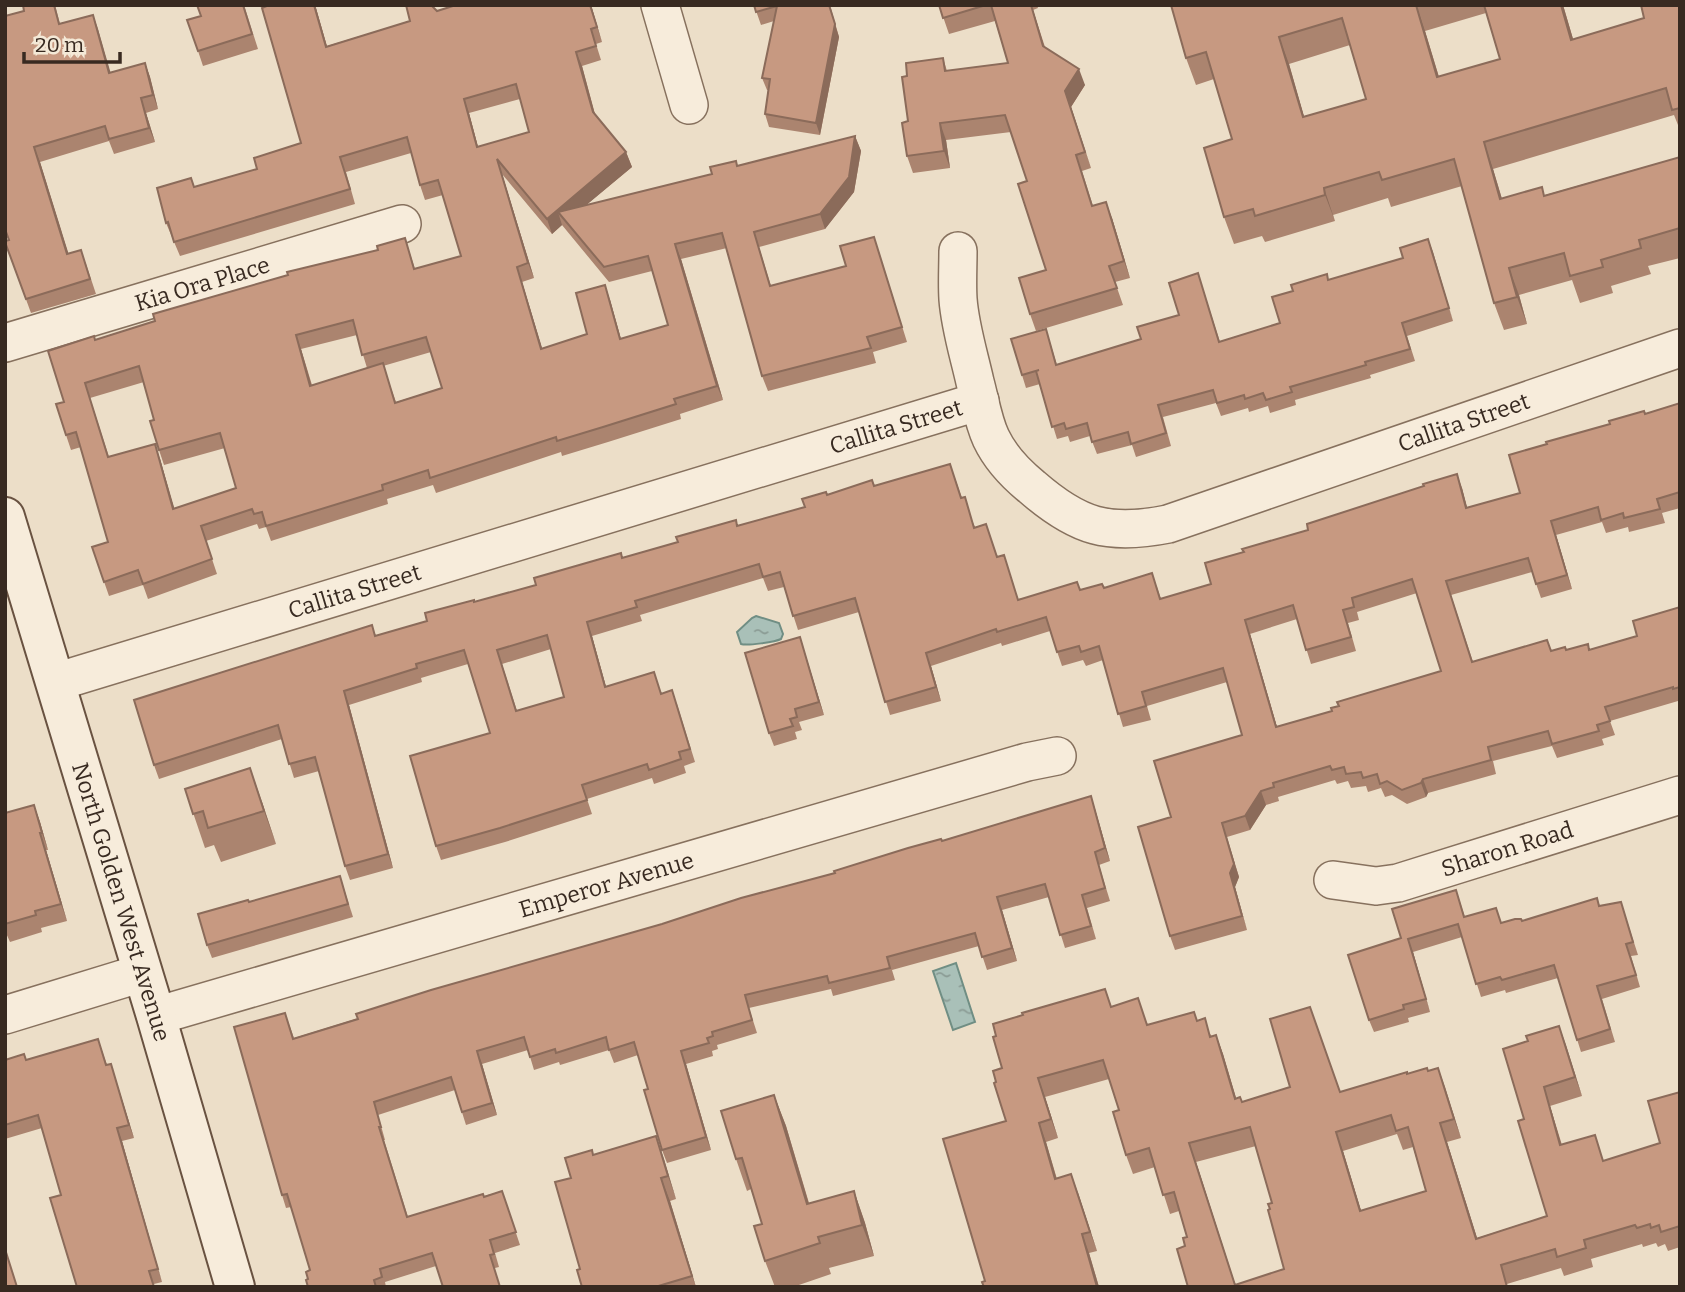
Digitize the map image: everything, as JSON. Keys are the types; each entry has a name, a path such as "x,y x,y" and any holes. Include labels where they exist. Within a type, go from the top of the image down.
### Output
{"street":[{"path":"660,5 689,105"},
{"name":"Kia Ora Place","path":"5,343 402,224"},
{"path":"958,251 958,300 980,401"},
{"name":"Callita Street","path":"56,682 980,401 991,438 1003,458 1022,479 1057,509 1083,523 1116,529 1147,528 1181,519 1680,348"},
{"name":"North Golden West Avenue","path":"5,517 11,559 56,682 235,1287"},
{"name":"Emperor Avenue","path":"156,1016 1014,766 1057,756"},
{"name":"Sharon Road","path":"1333,880 1376,886 1398,883 1680,795"},
{"path":"5,1015 142,973"}],"water":[{"path":"756,616 779,623 783,634 781,639 741,644 737,632"},
{"path":"956,963 975,1022 953,1030 933,971"}],"building":[{"path":"23,5 54,5 59,24 93,15 109,73 145,63 153,95 141,98 149,128 109,139 105,126 34,147 67,254 81,250 90,279 26,299 5,242 9,240 5,229 5,16 24,11"},
{"path":"197,5 243,5 252,34 198,51 187,20 201,16"},
{"path":"269,5 314,5 326,47 410,21 406,5 431,5 437,11 456,5 590,5 597,27 591,29 596,46 576,52 593,112 626,152 547,219 497,159 528,263 517,267 541,349 587,334 576,293 605,285 620,339 668,325 648,256 604,267 558,212 712,174 710,167 736,161 737,166 855,136 849,177 820,214 754,232 770,286 846,266 840,246 874,237 902,327 867,337 871,348 762,376 722,233 675,244 717,386 674,399 676,404 557,441 556,437 430,478 428,470 382,485 383,490 266,526 262,512 254,514 252,509 201,526 212,559 143,584 138,570 104,582 92,547 108,542 76,432 66,435 56,404 64,402 48,351 94,336 95,340 155,321 153,314 288,275 287,272 378,250 377,246 405,238 414,269 461,256 438,180 420,185 407,137 340,157 350,189 174,242 157,188 191,178 194,187 257,169 254,158 301,143 262,8","holes":["516,84 529,132 477,147 464,99","353,320 362,355 426,337 442,388 395,403 383,363 310,386 296,335","139,366 159,450 220,433 236,488 173,509 155,444 108,457 85,383"]},
{"path":"754,5 829,5 835,24 816,123 765,114 770,79 762,78 777,6 756,12"},
{"path":"939,5 986,5 943,18"},
{"path":"991,5 1031,5 1043,46 1079,69 1065,91 1085,152 1076,155 1092,206 1106,202 1124,261 1109,266 1117,288 1030,314 1019,278 1046,270 1018,184 1027,181 1005,115 940,123 944,151 907,156 902,123 908,121 902,77 907,76 906,63 943,58 945,71 1008,63"},
{"path":"1171,5 1416,5 1437,77 1500,59 1484,5 1561,5 1571,40 1644,18 1641,5 1680,5 1680,108 1672,110 1666,88 1484,142 1500,199 1542,187 1544,196 1680,157 1680,228 1639,240 1641,248 1601,260 1603,267 1570,276 1564,253 1509,268 1517,297 1494,303 1454,159 1382,180 1379,172 1324,188 1325,195 1255,216 1253,209 1224,217 1204,148 1232,139 1206,52 1186,58","holes":["1342,18 1366,99 1303,117 1279,37"]},
{"path":"1428,239 1449,308 1402,323 1410,349 1290,387 1292,392 1266,400 1263,393 1217,403 1213,390 1158,405 1166,433 1131,444 1128,432 1092,442 1087,423 1066,429 1064,423 1052,427 1036,371 1039,370 1022,375 1011,339 1046,329 1056,365 1141,339 1137,327 1179,315 1169,283 1198,273 1219,342 1280,323 1272,297 1293,291 1291,285 1327,274 1328,280 1403,258 1400,248"},
{"path":"1680,403 1680,492 1657,499 1660,509 1624,518 1623,513 1601,520 1598,507 1551,521 1567,575 1536,584 1528,558 1446,581 1472,662 1547,640 1551,651 1588,644 1589,650 1637,636 1633,621 1680,607 1680,687 1605,707 1610,721 1597,725 1599,731 1552,744 1548,731 1488,747 1491,760 1423,779 1421,783 1402,790 1387,781 1380,784 1377,774 1363,778 1361,772 1346,774 1344,767 1332,770 1330,766 1273,783 1274,787 1261,791 1245,816 1222,823 1234,864 1230,873 1242,916 1170,936 1138,827 1171,817 1154,761 1242,735 1223,668 1142,692 1146,706 1118,714 1099,646 1081,652 1079,646 1057,652 1046,617 997,632 996,629 926,653 936,687 885,702 855,598 793,616 780,572 763,577 759,564 635,601 637,607 587,622 605,687 654,672 661,694 672,690 690,749 679,752 681,759 649,770 647,764 582,785 587,800 436,846 410,756 490,733 464,650 416,664 417,668 344,691 388,854 345,866 315,757 289,764 278,725 154,765 134,700 372,625 375,636 427,621 425,613 536,585 534,578 621,553 622,558 678,542 676,537 736,520 737,526 805,507 802,499 826,492 827,495 872,480 874,486 950,464 961,498 965,497 974,528 986,524 997,557 1004,555 1018,600 1077,582 1080,590 1102,584 1104,588 1152,573 1160,599 1211,584 1205,563 1308,530 1307,524 1424,486 1423,484 1457,474 1466,508 1520,493 1509,455 1610,424 1609,421 1644,411 1645,414","holes":["1412,579 1441,671 1337,702 1339,706 1331,708 1332,711 1276,727 1245,620 1293,605 1306,650 1351,637 1343,610 1354,607 1352,598","547,635 564,697 516,711 497,650"]},
{"path":"800,637 819,702 795,709 797,717 790,719 793,726 769,733 745,653"},
{"path":"250,768 264,811 208,828 203,811 193,814 185,789"},
{"path":"1091,796 1105,848 1095,852 1105,888 1082,895 1091,926 1060,935 1045,884 997,897 1012,948 982,957 975,933 887,957 890,968 829,983 827,976 745,995 752,1020 712,1032 713,1036 707,1038 709,1043 681,1051 706,1137 662,1150 644,1090 648,1089 634,1042 609,1050 606,1037 556,1053 555,1049 530,1057 524,1037 477,1051 492,1103 462,1112 451,1077 374,1102 407,1217 483,1194 484,1197 502,1191 516,1232 490,1240 494,1254 490,1255 500,1287 443,1287 432,1253 380,1269 382,1277 374,1280 376,1287 308,1287 306,1272 310,1270 287,1194 282,1195 234,1027 285,1013 293,1039 358,1019 356,1014 431,990"},
{"path":"34,805 61,904 35,911 36,915 5,924 5,813"},
{"path":"340,876 348,904 207,945 198,914"},
{"path":"1456,890 1464,917 1496,908 1501,923 1515,919 1522,921 1597,898 1599,906 1621,902 1633,942 1626,944 1636,975 1597,986 1610,1029 1577,1040 1554,965 1502,980 1500,977 1476,984 1458,924 1408,939 1426,999 1403,1005 1404,1009 1369,1020 1348,955 1401,938 1392,909"},
{"path":"1105,989 1111,1007 1138,998 1147,1025 1194,1012 1197,1021 1205,1018 1210,1037 1216,1035 1235,1099 1240,1097 1242,1102 1290,1087 1270,1019 1310,1007 1340,1092 1407,1072 1438,1068 1454,1119 1440,1123 1476,1239 1547,1216 1518,1121 1524,1119 1503,1049 1528,1041 1526,1036 1559,1026 1575,1077 1544,1087 1560,1145 1595,1135 1603,1161 1660,1143 1648,1101 1680,1092 1680,1226 1661,1232 1659,1225 1651,1228 1650,1224 1637,1228 1635,1225 1584,1240 1586,1248 1557,1257 1555,1249 1501,1265 1507,1287 1188,1287 1177,1249 1185,1246 1183,1238 1187,1237 1174,1192 1163,1195 1149,1148 1126,1155 1113,1112 1119,1110 1103,1060 1038,1078 1051,1119 1039,1123 1055,1179 1071,1174 1090,1232 1082,1234 1097,1287 984,1287 982,1282 985,1281 943,1139 1006,1121 994,1083 993,1071 1002,1068 993,1037 996,1036 993,1024 1023,1015 1022,1013","holes":["1391,1115 1396,1131 1408,1127 1426,1191 1360,1211 1336,1132","1250,1127 1272,1203 1268,1204 1268,1210 1284,1269 1235,1285 1189,1143"]},
{"path":"98,1039 106,1065 111,1064 129,1125 117,1128 158,1269 149,1271 154,1287 77,1287 50,1198 61,1195 38,1115 5,1125 5,1060 24,1054 26,1060"},
{"path":"774,1095 807,1204 854,1191 862,1225 818,1237 820,1243 765,1261 754,1226 762,1224 742,1158 736,1159 721,1111"},
{"path":"656,1136 668,1176 661,1178 692,1276 655,1287 582,1287 577,1270 580,1269 555,1182 571,1178 565,1158 592,1150 593,1155"},
{"path":"5,1249 17,1287 5,1287"}]}
